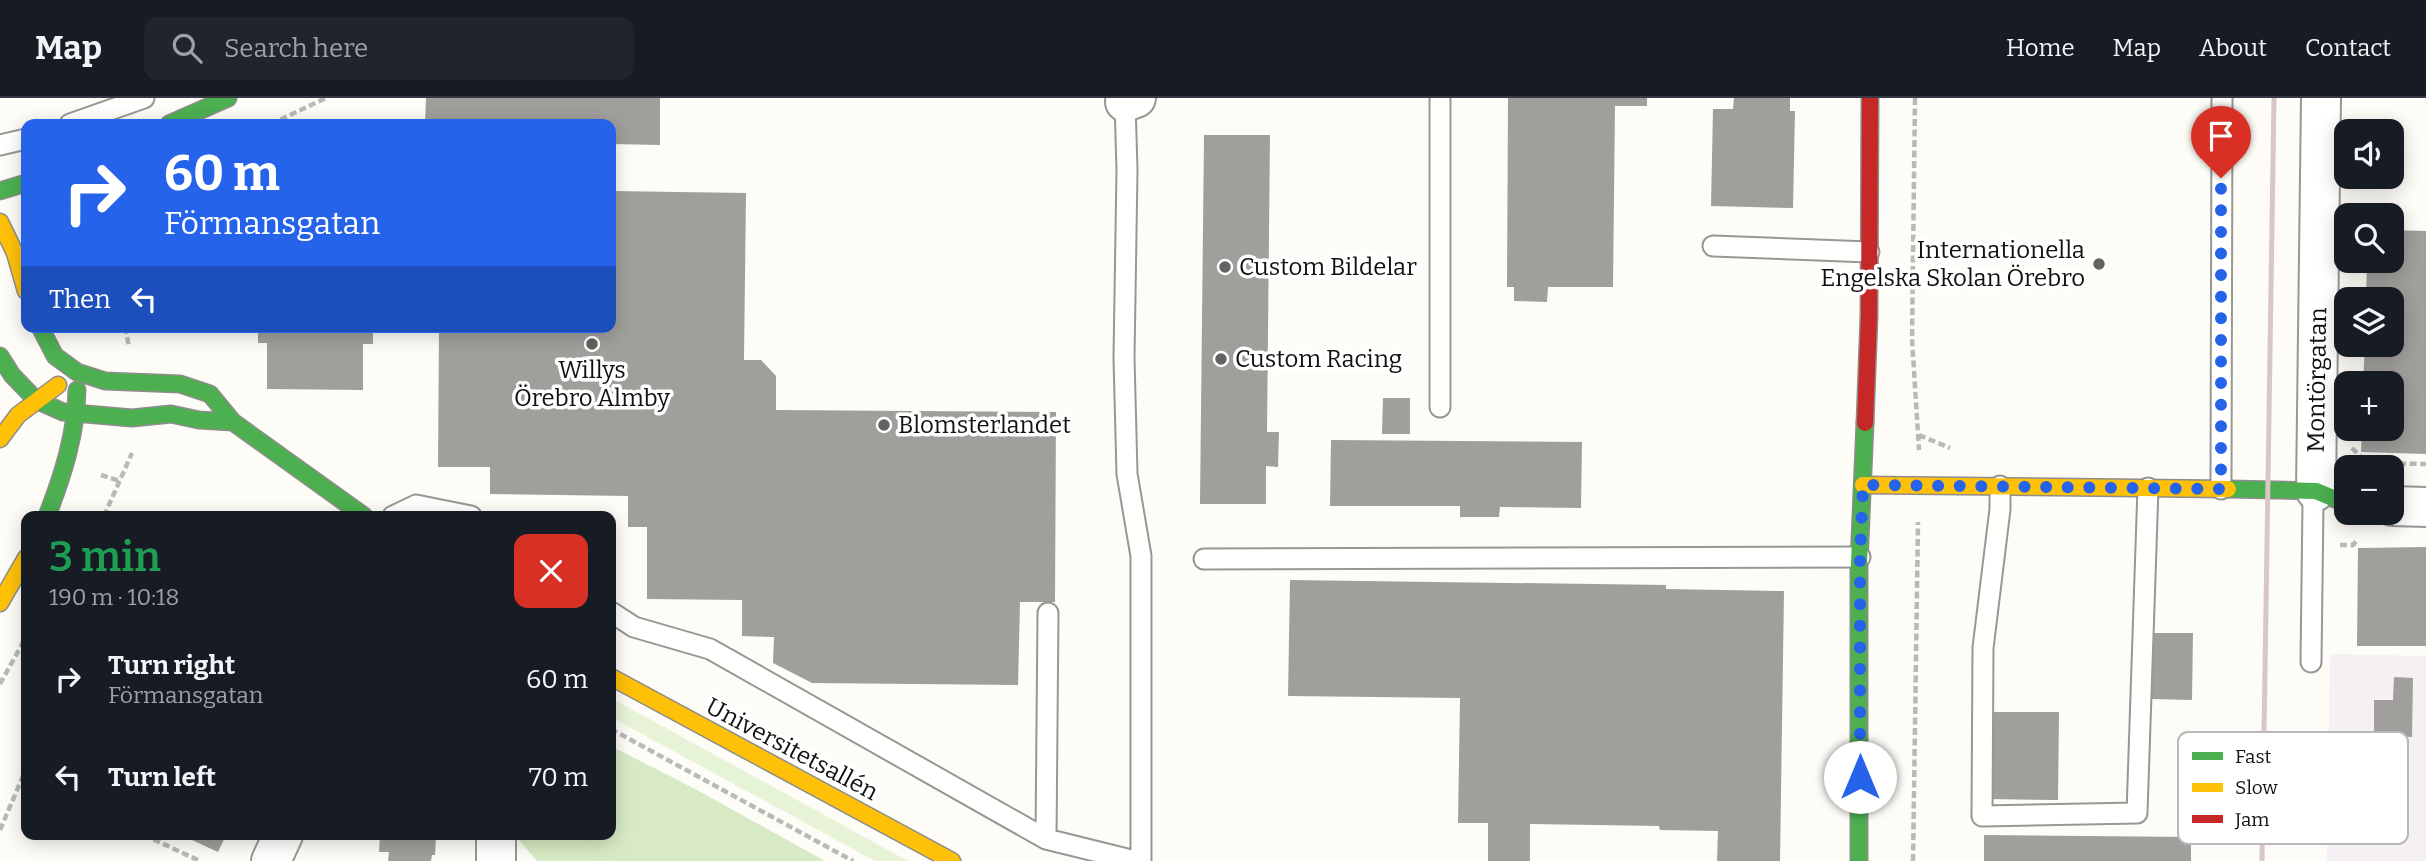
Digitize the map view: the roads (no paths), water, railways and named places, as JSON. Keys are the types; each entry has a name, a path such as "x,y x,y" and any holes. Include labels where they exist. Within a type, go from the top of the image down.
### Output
{"street":[{"path":"180,119 228,98"},
{"path":"1859,861 1860,557 1869,252 1870,98"},
{"name":"Montörgatan","path":"2321,98 2316,440 2331,498"},
{"path":"0,191 21,185"},
{"path":"0,222 15,253 21,274"},
{"path":"43,333 55,356 77,372 105,381 180,384 210,394 233,422 357,511"},
{"path":"0,356 12,375 36,400 63,412 132,418 171,414 199,420 233,422"},
{"path":"0,439 8,425 36,400 77,372"},
{"path":"49,511 59,487 77,415 77,372"},
{"path":"1863,485 2221,489 2331,498"},
{"path":"2404,506 2426,507"},
{"path":"0,603 21,567"},
{"name":"Universitetsallén","path":"616,680 952,861"},
{"path":"271,861 281,840"},
{"path":"496,840 496,861"}],"lane":[{"path":"84,119 144,98"},
{"path":"1440,98 1440,407"},
{"path":"2221,489 2222,98"},
{"path":"616,615 634,628 710,649 1046,839 1138,861 1141,556 1127,474 1124,358 1130,100"},
{"path":"0,145 21,140"},
{"path":"1713,246 1869,252"},
{"path":"2000,486 2000,509 1983,648 1982,816 2137,813 2148,488"},
{"name":"Montörgatan","path":"2311,662 2312,503 2331,498"},
{"path":"403,511 416,505 446,511"},
{"path":"1204,559 1860,557"},
{"path":"1046,839 1048,613"}],"railway":[{"path":"2264,732 2274,98"},
{"path":"2262,844 2262,861"}],"place":[{"name":"Internationella Engelska Skolan Örebro","path":"2099,264"},
{"name":"Custom Bildelar","path":"1225,267"},
{"name":"Willys Örebro Almby","path":"592,344"},
{"name":"Custom Racing","path":"1221,359"},
{"name":"Blomsterlandet","path":"884,425"}]}
